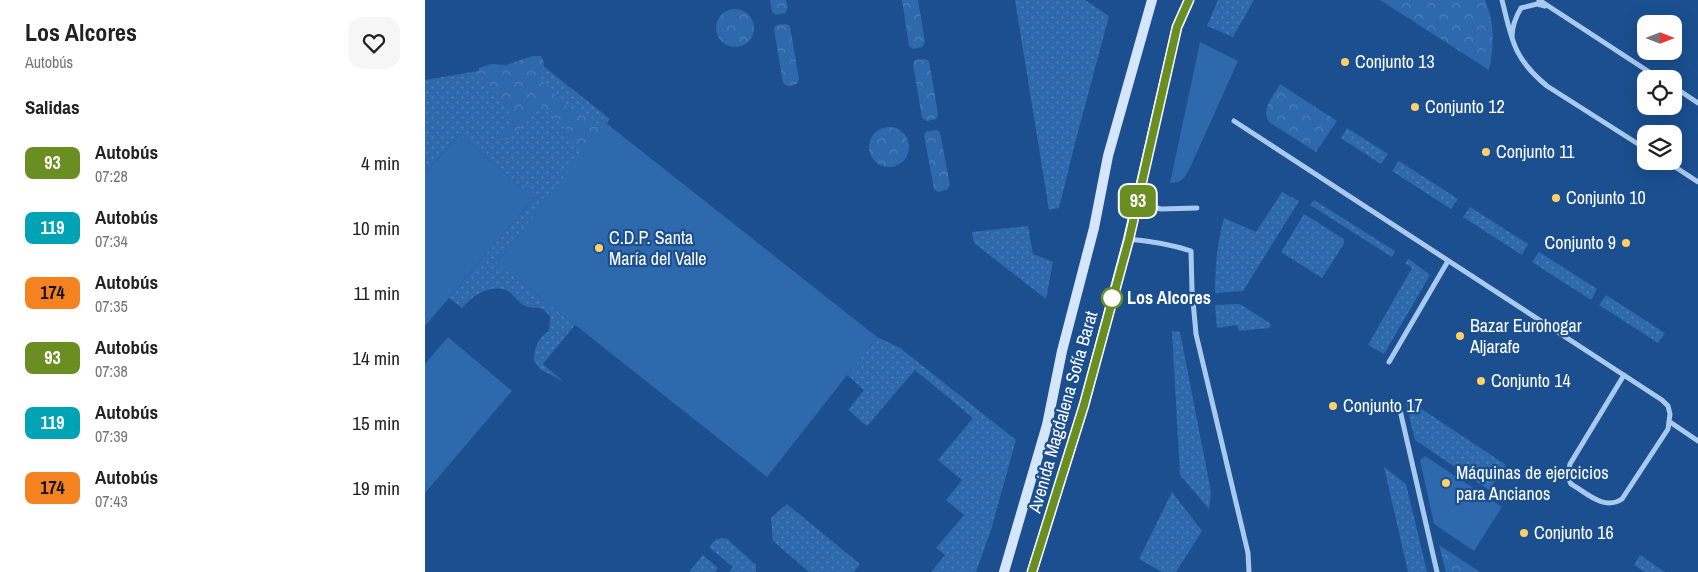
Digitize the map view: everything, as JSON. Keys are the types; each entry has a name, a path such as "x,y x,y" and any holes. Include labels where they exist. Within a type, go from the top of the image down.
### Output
{"street":[{"name":"Avenida Magdalena Sofía Barat","path":"1004,572 1047,425 1062,350 1094,228 1108,156 1152,0"},
{"name":"Avenida Magdalena Sofía Barat","path":"1032,572 1084,405 1138,204 1177,27 1189,0"},
{"path":"1502,0 1510,37 1516,52 1525,66 1547,86 1637,143"},
{"path":"1539,0 1646,70"},
{"path":"1516,52 1512,30 1515,17 1521,8 1537,4 1551,7"},
{"path":"1682,93 1698,103"},
{"path":"1234,121 1662,400 1669,409 1670,422 1668,429 1622,499 1616,503 1602,503 1571,484 1568,471 1570,464 1625,376"},
{"path":"1680,170 1698,182"},
{"path":"1138,204 1161,209 1197,208"},
{"path":"1129,239 1164,243 1191,251 1196,334 1231,474 1248,553 1249,572"},
{"path":"1389,362 1448,261"},
{"path":"1400,410 1437,572"},
{"path":"1670,422 1698,440"}],"green space":[{"path":"770,0 786,0 788,8 785,13 776,15 772,12"},
{"path":"902,0 918,0 925,42 922,47 913,49 909,46"},
{"path":"1015,0 1085,0 1109,16 1059,208 1049,210"},
{"path":"1218,0 1254,0 1233,37 1207,26"},
{"path":"1380,0 1485,0 1491,17 1493,34 1489,70"},
{"path":"735,9 748,15 754,28 748,41 735,47 722,41 716,28 722,15"},
{"path":"786,24 790,26 799,79 797,84 788,86 783,83 774,29 776,25"},
{"path":"1200,42 1238,61 1189,170 1182,180 1170,183"},
{"path":"533,56 541,56 544,62 543,70 538,76 569,109 591,117 604,135 584,155 577,142 569,140 564,121 550,115 540,104 513,136 508,139 501,138 501,130 509,122 509,110 495,90 479,75 479,68 491,64 506,65"},
{"path":"925,59 929,61 938,114 936,119 927,121 922,118 913,64 915,60"},
{"path":"537,61 610,119 497,263 575,325 543,364 564,382 540,369 534,361 537,344 549,331 550,316 543,309 525,306 509,292 500,289 482,292 462,308 449,298 534,198 459,134 425,174 425,80"},
{"path":"1280,84 1337,121 1316,152 1269,122 1266,112 1267,107"},
{"path":"606,123 877,337 767,477 497,263"},
{"path":"893,127 900,130 906,136 909,147 908,155 900,164 893,167 885,167 878,164 870,155 869,143 872,136 881,128"},
{"path":"1347,128 1388,154 1381,164 1341,138"},
{"path":"937,130 940,132 950,185 947,190 938,192 934,189 924,135 927,131"},
{"path":"459,134 534,198 425,326 425,174"},
{"path":"1399,161 1458,199 1451,209 1392,171"},
{"path":"1282,192 1299,201 1243,291 1215,293 1217,255 1224,218 1256,232"},
{"path":"1314,200 1395,251 1392,257 1310,205"},
{"path":"1470,207 1528,244 1522,255 1463,217"},
{"path":"1304,214 1344,239 1344,244 1322,278 1281,252"},
{"path":"1028,226 1033,254 1053,262 1046,299 974,243 972,232"},
{"path":"1539,252 1597,289 1591,300 1532,262"},
{"path":"1409,259 1430,275 1384,354 1368,345 1412,268 1405,263"},
{"path":"1606,295 1665,333 1658,343 1599,305"},
{"path":"1240,304 1271,324 1269,328 1239,331 1237,325 1217,328 1215,305"},
{"path":"1172,331 1180,332 1211,492 1209,509 1180,475"},
{"path":"448,337 512,391 425,493 425,364"},
{"path":"877,337 900,348 1016,440 991,530 976,572 931,572 945,555 936,548 964,515 946,500 962,480 938,460 973,418 915,370 867,426 848,410 864,390 847,375"},
{"path":"1405,398 1506,465 1489,490 1415,440"},
{"name":"Máquinas de ejercicios para Ancianos","path":"1425,456 1502,507 1474,551 1434,524 1420,460"},
{"path":"1384,467 1406,484 1427,572 1408,572"},
{"path":"1172,492 1202,531 1176,572 1162,572 1139,559"},
{"path":"787,504 860,564 854,572 809,572 773,541 771,518"},
{"path":"727,539 756,565 756,572 729,572 733,567 709,547 715,540"},
{"path":"1439,545 1480,572 1446,572"},
{"path":"703,555 718,568 715,572 689,572"},
{"path":"1640,555 1665,572 1645,572 1634,565"}],"bus line":[{"name":"93","path":"1032,572 1084,405 1138,204 1177,27 1189,0"}],"place":[{"name":"Conjunto 13","path":"1345,62"},
{"name":"Conjunto 12","path":"1415,107"},
{"name":"Conjunto 11","path":"1486,152"},
{"name":"Conjunto 10","path":"1556,198"},
{"name":"Conjunto 9","path":"1626,243"},
{"name":"C.D.P. Santa María del Valle","path":"599,248"},
{"name":"Los Alcores","path":"1112,298"},
{"name":"Bazar Eurohogar Aljarafe","path":"1460,336"},
{"name":"Conjunto 14","path":"1481,381"},
{"name":"Conjunto 17","path":"1333,406"},
{"name":"Máquinas de ejercicios para Ancianos","path":"1446,483"},
{"name":"Conjunto 16","path":"1524,533"}]}
